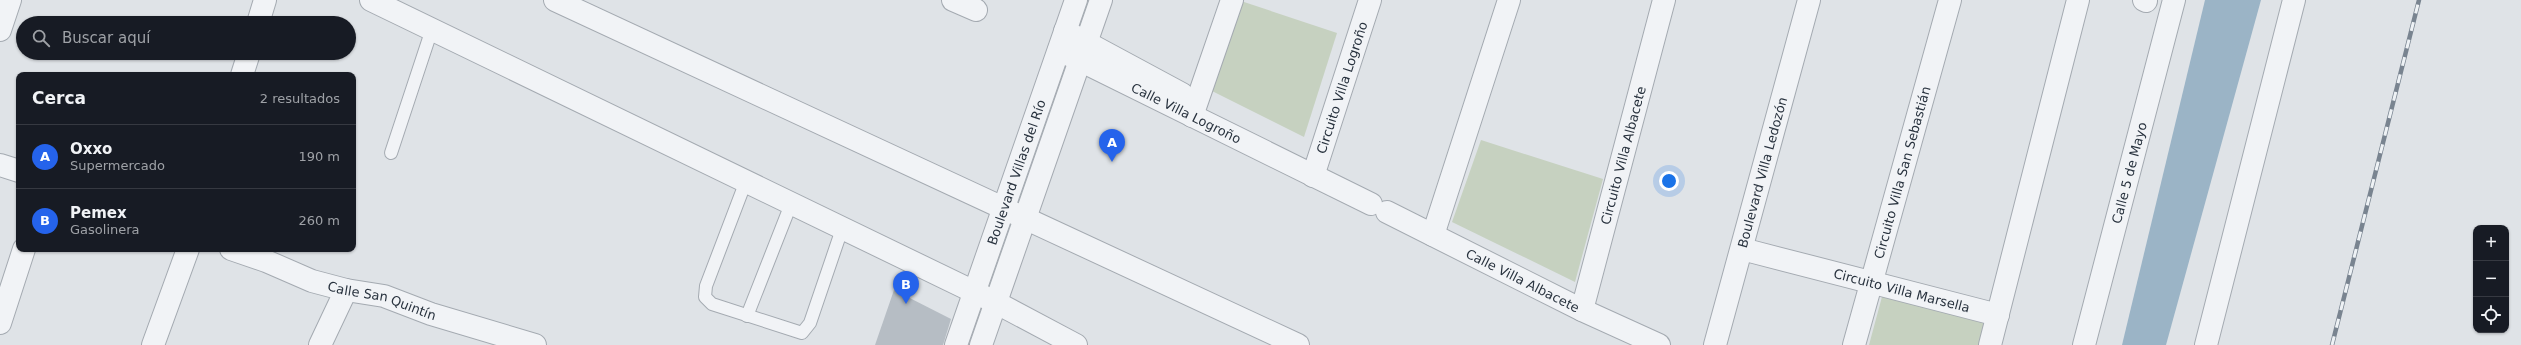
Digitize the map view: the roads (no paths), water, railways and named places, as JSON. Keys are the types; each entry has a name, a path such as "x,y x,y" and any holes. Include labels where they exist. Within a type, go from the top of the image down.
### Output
{"street":[{"path":"0,30 10,0"},
{"path":"260,16 265,0"},
{"path":"372,0 995,302 1076,345"},
{"path":"555,0 1298,345"},
{"path":"953,0 976,10"},
{"name":"Boulevard Villas del Río","path":"956,345 973,292 1004,209 1076,0"},
{"name":"Boulevard Villas del Río","path":"981,345 995,302 1026,219 1100,0"},
{"path":"1194,109 1232,0"},
{"name":"Circuito Villa Logroño","path":"1313,176 1370,0"},
{"path":"1433,235 1509,0"},
{"name":"Circuito Villa Albacete","path":"1582,310 1664,0"},
{"name":"Boulevard Villa Ledozón","path":"1715,345 1810,0"},
{"name":"Circuito Villa San Sebastián","path":"1854,345 1950,0"},
{"path":"1990,345 2078,0"},
{"name":"Calle 5 de Mayo","path":"2084,345 2174,0"},
{"path":"2206,345 2294,0"},
{"path":"1062,41 1083,51"},
{"name":"Calle Villa Logroño","path":"1083,51 1194,109 1313,176"},
{"path":"243,72 247,60"},
{"path":"0,165 16,170"},
{"name":"Calle Villa Albacete","path":"1313,176 1582,310 1659,345"},
{"name":"Circuito Villa Marsella","path":"1742,250 1998,315"},
{"path":"0,323 5,288 23,252"},
{"path":"153,345 187,252"},
{"name":"Calle San Quintín","path":"240,252 266,261 312,281 346,290 384,296 431,314 479,337 535,345"},
{"path":"320,345 346,290"}],"lane":[{"path":"391,153 432,29"},
{"path":"746,181 706,286 705,297 712,304 802,333 810,323 842,229"},
{"path":"747,316 791,204"}],"water":[{"path":"2205,0 2261,0 2166,345 2122,345"}],"railway":[{"path":"2332,345 2419,0"}],"place":[{"name":"Oxxo","path":"1112,162"},
{"name":"Pemex","path":"906,304"}]}
